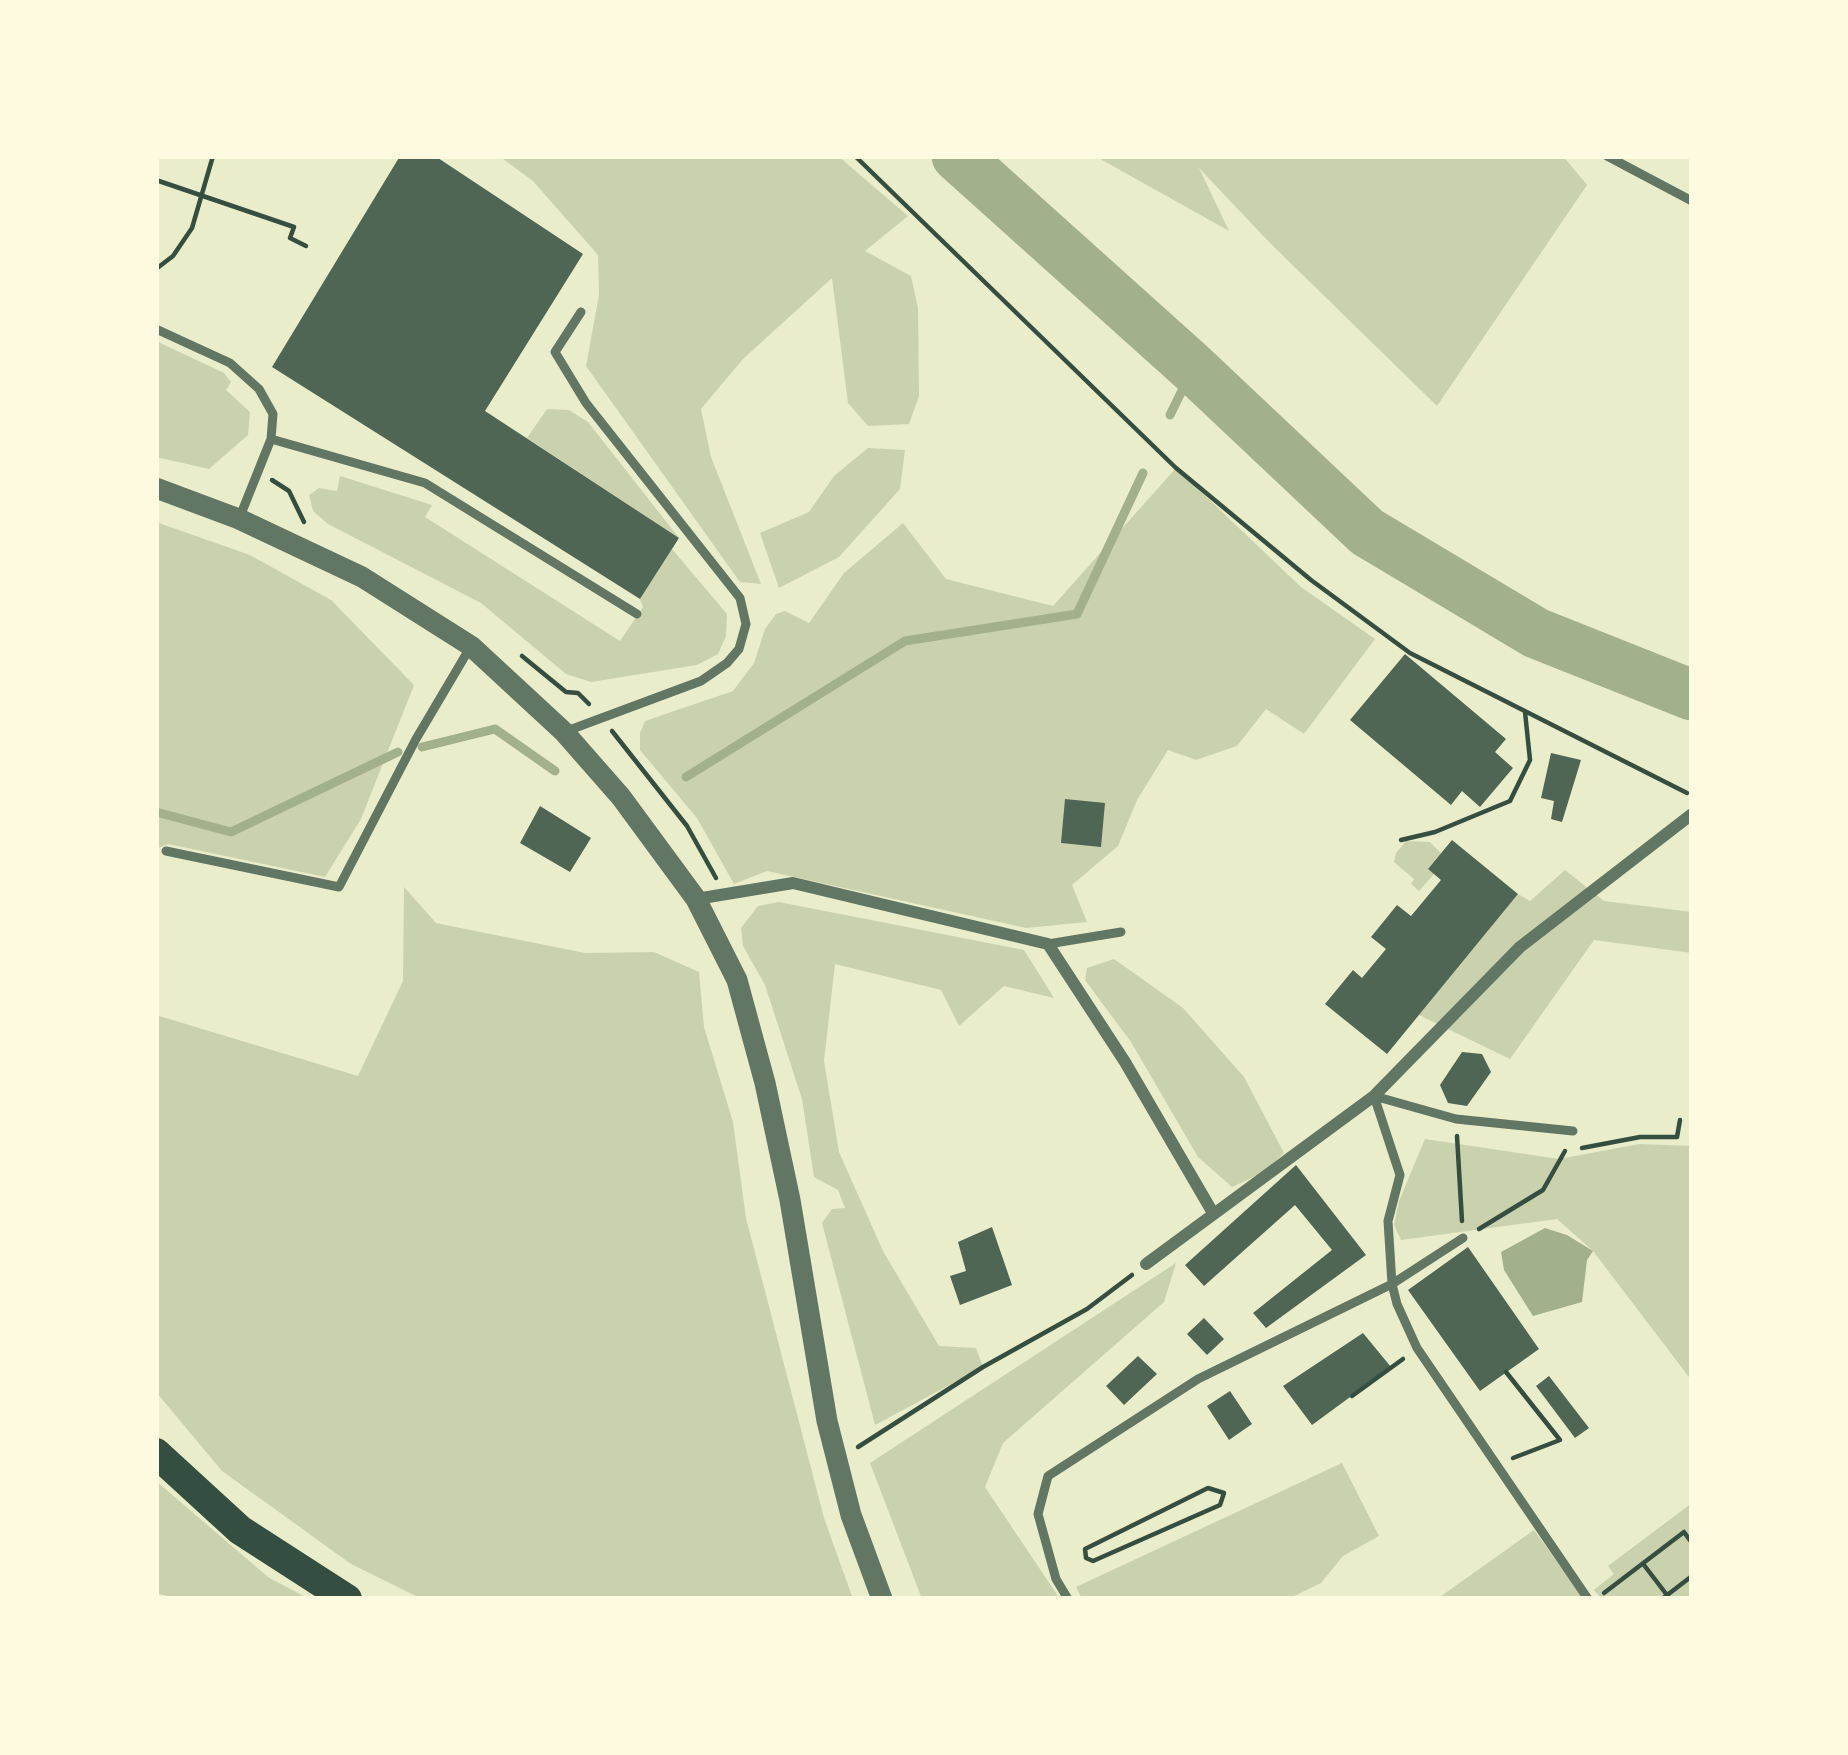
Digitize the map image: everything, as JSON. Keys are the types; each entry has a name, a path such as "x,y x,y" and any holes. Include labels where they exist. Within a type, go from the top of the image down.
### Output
{"highway":[{"path":"156,1454 240,1530 346,1599"}],"street":[{"path":"156,488 239,519 362,577 471,646 564,732 621,796 696,899 737,980 766,1083 837,1460 882,1599"},
{"path":"1147,1264 1374,1096 1520,947 1692,814"},
{"path":"696,899 793,883 1048,944 1125,1062 1213,1213"}],"lane":[{"path":"1607,156 1692,201"},
{"path":"564,732 701,681 739,649 746,624 740,598 586,403 555,352 581,312"},
{"path":"156,329 196,344 248,378 272,414 271,440 239,519"},
{"path":"271,440 425,483 637,614"},
{"path":"166,851 339,887 471,646"},
{"path":"1048,944 1121,932"},
{"path":"1374,1096 1456,1119 1573,1131"},
{"path":"1374,1096 1400,1175 1388,1221 1396,1304 1418,1348 1592,1599"},
{"path":"1068,1599 1056,1579 1038,1514 1048,1476 1198,1379 1392,1284 1463,1238"}],"path":[{"path":"156,268 183,243 213,156"},
{"path":"855,156 1176,468 1311,580 1410,653 1692,796"},
{"path":"156,180 294,227 290,238 306,246"},
{"path":"1401,840 1435,832 1510,801 1530,760 1525,712"},
{"path":"601,717 687,826 724,892"},
{"path":"1457,1147 1463,1238 1543,1190 1563,1151 1640,1137 1677,1137 1680,1120"},
{"path":"837,1460 983,1366 1087,1310 1147,1264"},
{"path":"1352,1396 1418,1348"},
{"path":"1496,1464 1560,1440 1506,1372"},
{"path":"1208,1488 1224,1493 1220,1505 1093,1561 1086,1558 1085,1550 1208,1488"},
{"path":"1592,1599 1684,1532 1692,1543"},
{"path":"1643,1563 1666,1598 1692,1576"}],"shaded area":[{"path":"499,156 838,156 908,216 865,251 911,276 918,308 919,396 909,424 868,426 848,403 832,278 743,359 701,409 711,457 761,584 740,582 586,366 599,295 598,255 533,181"},
{"path":"1095,156 1563,156 1587,185 1437,406 1199,168 1229,231"},
{"path":"156,341 224,373 231,382 226,390 250,412 248,435 209,469 156,457"},
{"path":"547,409 569,410 588,422 679,538 527,438"},
{"path":"868,448 905,450 900,489 839,557 779,588 760,533 809,512 834,476"},
{"path":"1176,468 1301,587 1375,639 1304,734 1266,709 1237,746 1196,760 1168,750 1137,800 1118,846 1072,885 1087,922 1026,928 767,871 734,884 697,818 640,750 645,721 733,691 754,663 765,629 776,614 785,611 809,623 844,573 903,523 946,579 1053,606"},
{"path":"340,476 432,505 425,517 620,641 672,549 727,614 726,636 718,654 697,665 591,682 566,674 481,603 328,524 313,511 309,495 319,488 337,491"},
{"path":"156,522 250,555 331,600 414,685 361,819 325,877 168,844 156,849"},
{"path":"1406,841 1430,842 1441,853 1428,869 1434,874 1419,891 1411,884 1414,879 1394,862"},
{"path":"1565,870 1604,901 1692,912 1692,953 1594,940 1510,1059 1419,1015 1518,894 1530,901"},
{"path":"404,887 436,923 585,953 654,952 699,972 704,1027 733,1122 746,1218 824,1518 853,1599 422,1599 351,1564 222,1471 156,1392 156,1015 358,1076 403,981"},
{"path":"779,902 1024,950 1054,998 1004,986 959,1026 941,990 835,964 824,1061 839,1152 883,1251 939,1346 976,1348 983,1367 875,1425 822,1223 832,1209 845,1208 838,1190 814,1177 802,1099 765,985 743,946 741,928 758,906"},
{"path":"1114,959 1183,1008 1244,1077 1284,1153 1262,1173 1232,1187 1198,1157 1131,1042 1085,980 1087,968"},
{"path":"1425,1139 1559,1159 1639,1144 1692,1146 1692,1381 1593,1251 1557,1219 1401,1240 1394,1225 1399,1201"},
{"path":"1545,1228 1593,1251 1587,1260 1582,1302 1533,1316 1504,1270 1501,1252"},
{"path":"1176,1263 1164,1302 1003,1443 985,1487 1060,1599 922,1599 870,1463"},
{"path":"1342,1463 1379,1536 1343,1556 1321,1583 1288,1599 1082,1599 1076,1587"},
{"path":"156,1481 268,1577 309,1599 179,1599 156,1593"},
{"path":"1692,1503 1692,1599 1602,1599 1594,1590 1614,1574 1608,1566"},
{"path":"1534,1530 1584,1599 1437,1599"}],"building":[{"path":"400,156 435,156 583,254 485,411 679,538 640,599 272,367"},
{"path":"1405,654 1506,739 1495,752 1513,768 1480,807 1462,791 1451,805 1350,720"},
{"path":"1551,753 1581,760 1562,822 1551,819 1554,801 1541,798"},
{"path":"1065,799 1105,803 1101,847 1061,843"},
{"path":"540,806 591,838 570,872 520,843"},
{"path":"1452,840 1518,894 1387,1054 1325,1004 1353,970 1362,978 1386,949 1371,937 1397,905 1411,916 1441,880 1428,869"},
{"path":"1462,1052 1482,1054 1491,1072 1467,1106 1448,1103 1440,1085"},
{"path":"1296,1165 1366,1255 1266,1328 1253,1313 1332,1250 1295,1205 1204,1286 1185,1265"},
{"path":"992,1227 1012,1285 960,1305 950,1276 966,1271 958,1242"},
{"path":"1468,1247 1539,1349 1480,1391 1408,1290"},
{"path":"1204,1318 1224,1339 1207,1355 1187,1334"},
{"path":"1363,1333 1391,1367 1312,1425 1283,1386"},
{"path":"1138,1356 1157,1374 1124,1405 1106,1386"},
{"path":"1549,1376 1589,1428 1575,1438 1536,1386"},
{"path":"1230,1391 1252,1424 1229,1440 1207,1406"}],"waterway":[{"path":"957,156 1367,532 1536,633 1692,695"},
{"path":"1170,415 1193,368"},
{"path":"686,777 905,641 1077,614 1143,473"},
{"path":"422,747 495,729 555,771"},
{"path":"156,812 231,832 398,752"}]}
